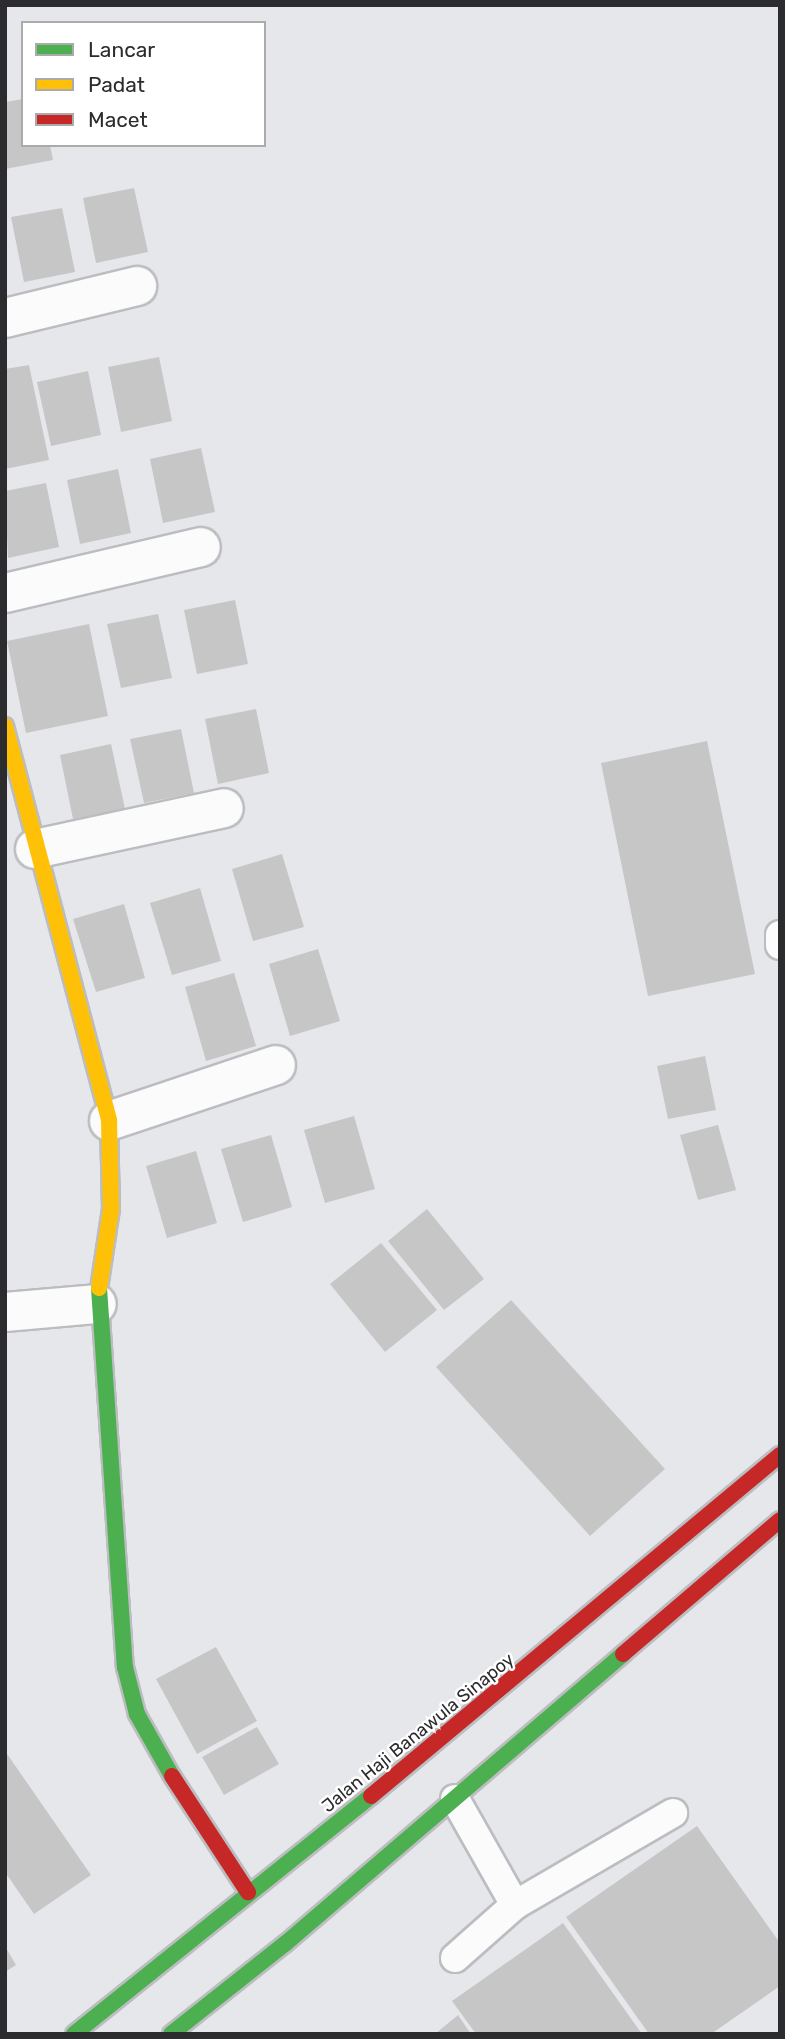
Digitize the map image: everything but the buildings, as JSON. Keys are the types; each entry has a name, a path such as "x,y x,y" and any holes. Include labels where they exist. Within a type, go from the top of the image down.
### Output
{"main road":[{"path":"5,726 35,849 109,1121 111,1209 97,1304 128,1679 137,1714 155,1750 247,1892"},
{"name":"Jalan Haji Banawula Sinapoy","path":"74,2034 247,1892 495,1698 780,1455"},
{"path":"171,2034 286,1943 780,1520"}],"street":[{"path":"5,318 137,286"},
{"path":"5,593 201,547"},
{"path":"35,849 224,808"},
{"path":"109,1121 276,1065"},
{"path":"5,1312 97,1304"}],"lane":[{"path":"780,935 780,945"},
{"path":"455,1798 515,1905"},
{"path":"455,1958 515,1905 673,1813"}],"traffic: fast":[{"path":"99,1288 125,1667 137,1714 172,1776"},
{"path":"171,2034 286,1943 623,1654"},
{"path":"74,2034 371,1796"}],"traffic: slow":[{"path":"5,726 109,1121 111,1209 99,1288"}],"traffic: jam":[{"path":"371,1796 780,1455"},
{"path":"623,1654 780,1520"},
{"path":"172,1776 248,1892"}]}
